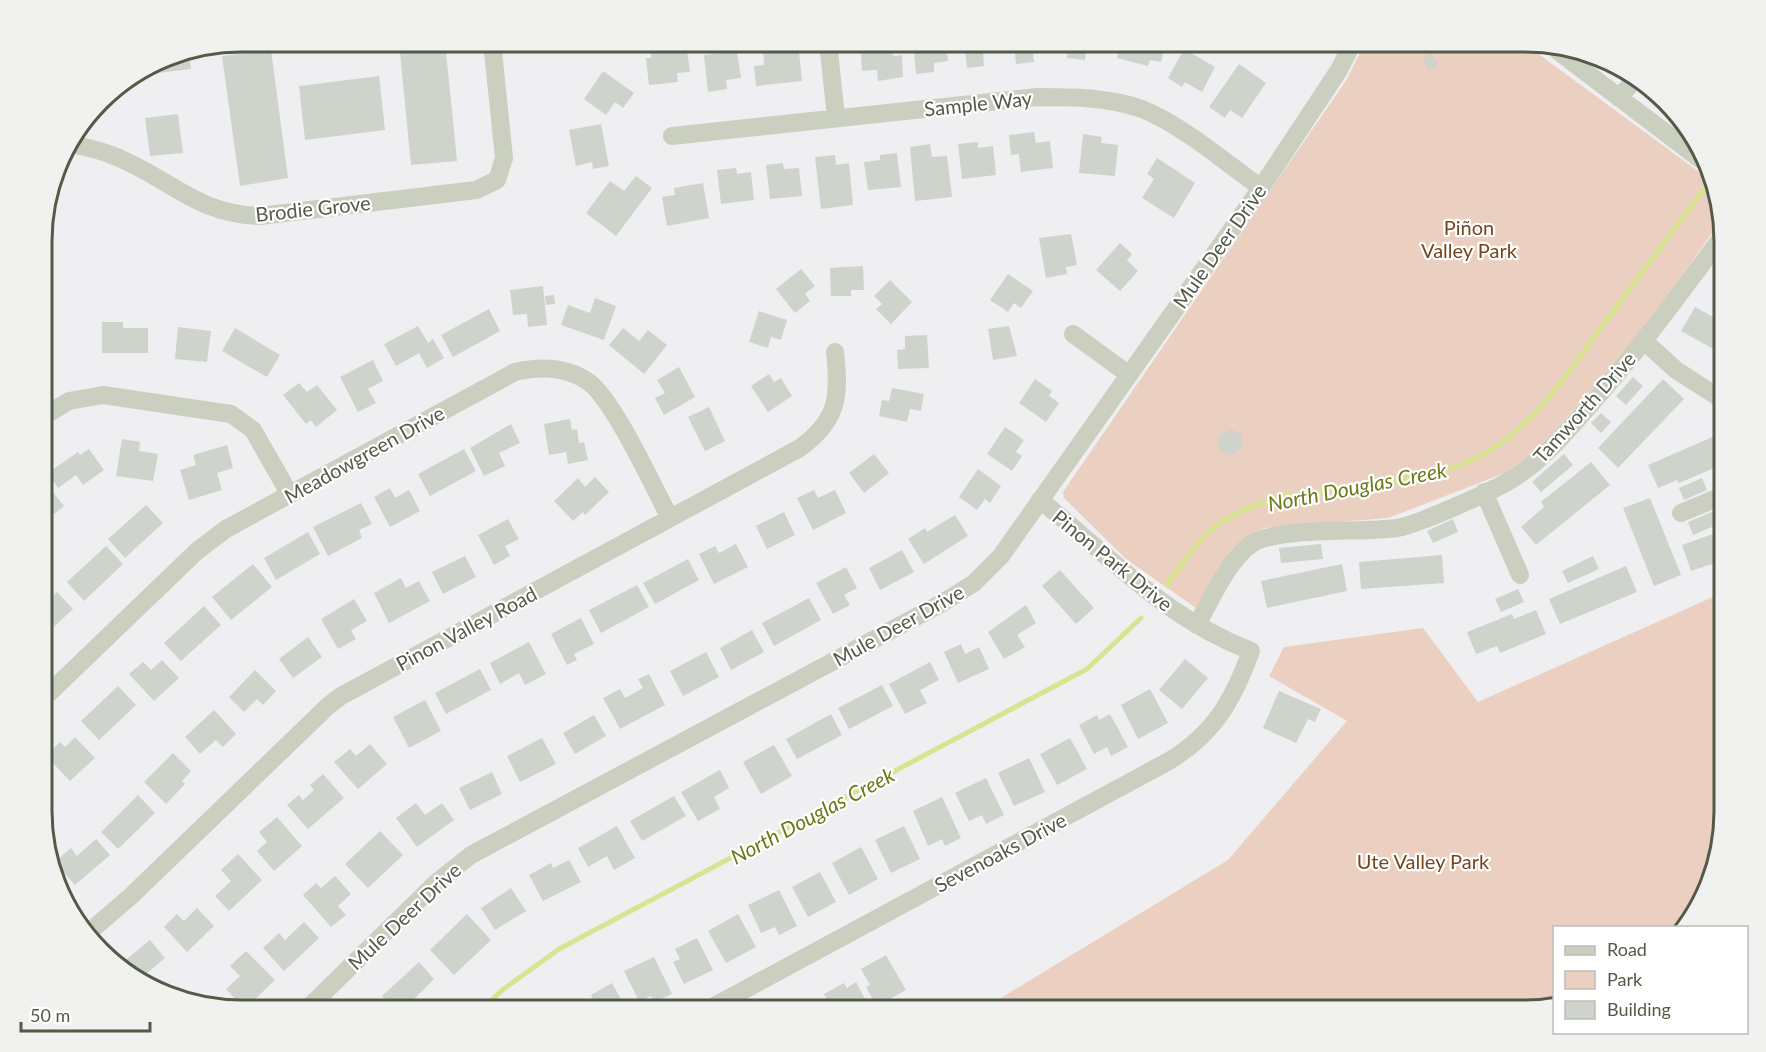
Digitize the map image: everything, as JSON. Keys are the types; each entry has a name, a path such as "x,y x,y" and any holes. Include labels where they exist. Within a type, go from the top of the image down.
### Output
{"street":[{"name":"Mule Deer Drive","path":"316,1000 437,882 471,855 961,592 1001,556 1261,188 1340,69 1348,52"},
{"name":"Brodie Grove","path":"79,146 119,158 201,204 220,212 240,215 260,216 476,190 496,180 502,170 504,158 493,53"},
{"path":"829,53 837,117"},
{"path":"1567,58 1690,152"},
{"path":"1619,98 1630,85"},
{"name":"Sample Way","path":"672,136 1037,97 1096,99 1142,109 1163,119 1261,188"},
{"name":"Tamworth Drive","path":"1197,625 1239,554 1253,543 1278,536 1399,528 1513,478 1549,451 1644,341 1713,249"},
{"path":"1073,334 1128,374"},
{"path":"1644,341 1676,370 1713,394"},
{"name":"Pinon Valley Road","path":"94,928 131,897 341,696 800,448 815,437 828,422 835,403 839,384 835,352"},
{"name":"Meadowgreen Drive","path":"52,690 196,550 226,530 515,372 547,368 561,370 590,383 601,395 670,518"},
{"path":"52,411 69,401 103,395 231,414 253,430 290,495"},
{"path":"1484,492 1520,574"},
{"name":"Pinon Park Drive","path":"1040,500 1142,589 1197,625 1251,651"},
{"path":"1681,513 1713,500"},
{"name":"Sevenoaks Drive","path":"726,1000 1185,751 1227,706 1251,651"}],"green space":[{"name":"Piñon Valley Park","path":"1360,52 1537,53 1700,172 1710,205 1713,231 1643,331 1533,455 1505,473 1388,518 1264,528 1238,545 1196,608 1126,559 1064,498 1063,492 1347,79"},
{"name":"Ute Valley Park","path":"1713,597 1713,822 1710,847 1694,894 1673,926 1553,926 1553,997 1536,999 998,999 1228,860 1347,721 1269,676 1284,647 1423,628 1478,702"}],"building":[{"path":"892,52 893,56 902,55 903,77 878,81 877,70 862,71 861,53"},
{"path":"914,52 947,52 948,61 934,63 934,72 916,74"},
{"path":"965,52 983,52 984,66 967,68"},
{"path":"1015,52 1037,52 1033,54 1034,62 1016,64"},
{"path":"1067,52 1086,52 1085,60 1067,58"},
{"path":"1118,52 1163,52 1161,62 1150,60 1148,66 1117,58"},
{"path":"1182,52 1190,52 1215,67 1202,92 1185,82 1182,87 1168,78"},
{"path":"271,53 288,178 240,186 222,56"},
{"path":"400,53 446,53 457,161 411,165"},
{"path":"651,53 687,53 690,72 677,73 678,82 649,85 646,58 651,58"},
{"path":"737,53 741,78 726,80 727,89 708,92 704,55"},
{"path":"763,53 799,53 802,81 756,86 754,66 764,65"},
{"path":"1431,53 1438,64 1429,70 1422,61"},
{"path":"190,60 191,69 156,73"},
{"path":"1239,64 1266,83 1242,118 1230,110 1225,118 1209,107"},
{"path":"603,71 634,93 623,108 615,102 606,115 584,99"},
{"path":"379,76 385,130 305,140 299,86"},
{"path":"178,114 183,153 150,156 145,118"},
{"path":"601,124 609,166 593,169 592,162 576,166 569,130"},
{"path":"1034,132 1036,143 1050,141 1053,168 1021,172 1019,154 1011,155 1009,135"},
{"path":"1083,134 1102,137 1101,143 1118,145 1115,176 1079,173"},
{"path":"978,142 978,148 993,146 996,175 962,179 958,144"},
{"path":"930,144 932,157 947,156 952,197 915,201 910,147"},
{"path":"897,153 901,187 868,190 864,162 880,160 880,155"},
{"path":"835,155 836,165 849,163 853,205 821,209 815,157"},
{"path":"1157,158 1195,183 1174,218 1142,198 1154,179 1147,174"},
{"path":"783,163 784,169 799,168 802,196 770,199 766,165"},
{"path":"736,168 737,174 751,172 754,200 721,204 717,170"},
{"path":"636,176 652,188 616,236 586,213 610,181 624,191"},
{"path":"703,183 709,218 667,226 662,197 675,195 674,188"},
{"path":"1071,234 1077,265 1066,267 1067,274 1046,278 1039,238"},
{"path":"1120,243 1132,254 1127,260 1138,271 1120,291 1096,270"},
{"path":"863,266 864,290 851,290 851,296 831,296 830,268"},
{"path":"801,269 815,286 805,294 810,301 795,313 776,289"},
{"path":"1008,274 1033,291 1021,308 1014,303 1008,312 990,300"},
{"path":"890,280 912,302 891,324 876,309 882,304 874,296"},
{"path":"543,286 547,325 528,327 527,314 513,315 510,290"},
{"path":"554,295 555,304 546,305 545,296"},
{"path":"595,298 616,306 604,340 561,325 568,305 590,313"},
{"path":"1695,307 1713,317 1713,349 1681,331"},
{"path":"489,309 500,331 453,357 441,335"},
{"path":"759,311 787,320 781,340 771,337 768,348 749,342"},
{"path":"102,322 123,322 123,328 148,328 148,353 102,353"},
{"path":"418,326 428,343 433,339 444,358 427,368 419,353 396,366 384,344"},
{"path":"1009,326 1017,356 993,360 988,329"},
{"path":"178,327 211,331 207,362 175,359"},
{"path":"235,328 280,355 267,377 222,351"},
{"path":"623,328 639,341 648,330 667,345 644,374 609,345"},
{"path":"927,335 929,368 898,369 897,350 905,349 905,336"},
{"path":"373,360 383,381 368,389 376,403 358,412 340,377"},
{"path":"679,367 695,397 664,415 655,398 665,393 657,380"},
{"path":"769,374 774,382 781,378 792,396 768,412 751,386"},
{"path":"1633,377 1643,386 1626,405 1616,396"},
{"path":"1035,379 1052,391 1049,396 1059,403 1046,422 1019,403"},
{"path":"1663,379 1684,399 1618,468 1598,448"},
{"path":"299,383 307,392 317,385 337,410 316,427 311,420 306,424 283,395"},
{"path":"892,388 924,394 921,411 910,409 907,422 879,416 882,400 889,401"},
{"path":"709,407 725,441 705,451 688,417"},
{"path":"1601,413 1611,422 1601,433 1591,423"},
{"path":"570,419 572,430 577,429 579,443 584,442 588,460 568,464 566,452 549,455 544,424"},
{"path":"511,424 520,443 499,453 505,466 484,476 470,448"},
{"path":"1005,427 1024,440 1016,452 1022,456 1012,471 987,454"},
{"path":"1232,429 1242,436 1241,448 1230,456 1218,449 1219,435"},
{"path":"1713,437 1713,469 1679,483 1677,480 1658,488 1648,465"},
{"path":"122,439 140,442 139,451 158,454 153,481 116,476"},
{"path":"227,445 233,468 217,473 222,490 189,500 180,470 196,465 193,455"},
{"path":"89,449 104,470 83,485 76,475 58,488 52,479 52,470 78,452 80,455"},
{"path":"464,449 476,471 430,496 418,474"},
{"path":"874,454 889,473 864,493 849,473"},
{"path":"1564,454 1573,465 1541,492 1532,482"},
{"path":"1591,462 1610,485 1536,545 1521,527 1544,507 1541,502"},
{"path":"978,469 1001,486 990,503 985,499 977,510 959,497"},
{"path":"595,477 609,492 585,515 583,512 573,521 554,501 578,478 585,487"},
{"path":"1702,478 1707,490 1684,500 1679,488"},
{"path":"390,488 395,498 409,490 420,511 390,527 374,497"},
{"path":"814,490 818,498 835,490 846,513 813,530 797,498"},
{"path":"52,491 64,506 52,516"},
{"path":"1650,498 1681,575 1654,586 1623,508"},
{"path":"361,503 372,524 359,530 362,538 328,556 313,527"},
{"path":"146,505 163,523 125,558 108,539"},
{"path":"1713,511 1713,527 1693,535 1688,522"},
{"path":"784,512 795,535 767,549 756,526"},
{"path":"955,515 968,536 924,564 908,539 925,528 927,532"},
{"path":"508,519 519,539 505,546 510,556 494,565 478,535"},
{"path":"1453,519 1458,532 1433,543 1427,531"},
{"path":"308,532 320,554 276,580 264,558"},
{"path":"1713,534 1713,564 1691,571 1682,545"},
{"path":"736,544 748,567 714,584 699,554 715,546 719,553"},
{"path":"1321,544 1323,559 1281,563 1279,548"},
{"path":"106,546 123,564 84,601 67,582"},
{"path":"902,550 914,572 880,590 869,568"},
{"path":"1442,555 1444,583 1361,589 1359,562"},
{"path":"465,556 476,577 443,594 432,572"},
{"path":"1593,556 1599,569 1568,583 1562,571"},
{"path":"688,559 699,580 655,604 643,583"},
{"path":"253,564 272,587 231,620 212,597"},
{"path":"1342,564 1347,591 1267,608 1261,581"},
{"path":"1626,566 1637,592 1560,624 1549,599"},
{"path":"846,567 857,588 844,595 850,605 833,614 816,583"},
{"path":"1060,570 1094,608 1076,624 1042,586"},
{"path":"401,578 406,588 419,581 430,601 389,623 374,593"},
{"path":"637,585 649,607 601,633 589,610"},
{"path":"1518,589 1524,602 1501,612 1495,599"},
{"path":"57,592 73,609 52,628 52,597"},
{"path":"809,598 821,620 774,646 762,623"},
{"path":"354,599 367,621 351,630 356,639 338,649 321,619"},
{"path":"1026,605 1036,623 1017,635 1025,647 1004,659 988,632"},
{"path":"204,606 221,625 181,661 164,643"},
{"path":"1536,610 1546,634 1500,653 1497,646 1476,654 1467,632 1512,614 1514,619"},
{"path":"581,618 594,644 574,654 577,660 567,665 551,634"},
{"path":"752,630 764,652 731,670 720,648"},
{"path":"308,637 322,657 293,678 279,659"},
{"path":"529,642 546,674 525,685 519,673 500,684 490,663"},
{"path":"961,644 965,654 979,647 989,669 958,683 944,652"},
{"path":"706,652 719,677 683,696 670,671"},
{"path":"1185,659 1208,678 1182,709 1159,690"},
{"path":"162,660 179,678 154,701 129,674 143,662 151,670"},
{"path":"930,662 939,680 920,690 927,703 905,714 889,684"},
{"path":"480,669 491,690 446,714 435,693"},
{"path":"255,670 276,691 263,705 257,699 244,712 229,697"},
{"path":"649,674 665,705 620,729 603,698 620,689 625,698 643,688 638,679"},
{"path":"882,685 893,706 849,729 838,708"},
{"path":"118,686 136,705 99,740 81,721"},
{"path":"1150,689 1168,723 1138,739 1121,705"},
{"path":"1279,691 1321,709 1315,722 1308,719 1296,743 1263,728"},
{"path":"425,700 441,731 409,748 393,717"},
{"path":"214,710 236,734 223,747 216,740 200,754 185,737"},
{"path":"831,714 842,735 797,759 786,739"},
{"path":"1110,714 1128,747 1111,756 1107,747 1094,754 1079,725 1097,715 1099,720"},
{"path":"594,715 606,736 575,754 563,733"},
{"path":"75,737 95,758 70,781 52,762 52,750 60,742 65,747"},
{"path":"542,738 556,764 520,782 507,756"},
{"path":"1070,738 1087,769 1057,785 1040,754"},
{"path":"370,744 387,764 358,789 334,762 350,749 356,756"},
{"path":"774,745 792,776 761,794 743,762"},
{"path":"173,753 191,771 182,781 185,784 166,804 144,782"},
{"path":"1029,758 1045,792 1014,806 998,773"},
{"path":"720,770 729,788 714,797 720,809 698,821 681,792"},
{"path":"492,772 502,794 470,810 459,788"},
{"path":"323,774 344,798 308,829 287,805 299,795 303,800 314,790 310,785"},
{"path":"986,778 1004,815 986,824 982,815 969,821 955,793"},
{"path":"138,795 155,813 118,849 101,832"},
{"path":"674,796 686,816 642,841 630,821"},
{"path":"942,797 961,838 945,846 942,839 928,846 913,811"},
{"path":"416,803 425,815 442,803 454,820 417,847 396,818"},
{"path":"277,817 302,846 274,871 257,851 267,842 259,832"},
{"path":"617,826 635,858 614,870 607,856 588,867 578,848"},
{"path":"904,826 920,859 891,873 875,840"},
{"path":"380,831 403,855 368,888 345,864"},
{"path":"96,839 110,855 75,885 63,871 59,859 71,848 77,856"},
{"path":"861,847 878,879 849,895 832,863"},
{"path":"238,854 262,880 229,911 215,896 231,881 221,870"},
{"path":"569,860 581,882 543,901 529,875 551,863 553,868"},
{"path":"820,872 836,902 808,917 792,887"},
{"path":"335,876 351,894 338,906 346,915 331,927 303,895 316,883 321,888"},
{"path":"511,888 526,911 495,930 481,908"},
{"path":"779,890 797,926 779,935 775,927 761,933 748,905"},
{"path":"197,908 214,926 187,952 164,927 177,914 184,921"},
{"path":"467,914 491,940 454,975 430,950"},
{"path":"738,914 756,947 726,963 708,931"},
{"path":"304,922 319,938 284,971 263,948 279,933 285,940"},
{"path":"697,938 713,970 684,984 673,962 680,959 675,949"},
{"path":"150,940 165,958 147,974 126,959"},
{"path":"246,951 275,980 254,1000 236,1000 226,989 240,976 230,966"},
{"path":"886,955 906,990 890,999 873,1000 866,987 870,985 861,969"},
{"path":"654,957 672,994 659,1000 653,1000 651,996 638,1000 624,971"},
{"path":"419,962 434,979 413,1000 386,1000 382,996"},
{"path":"856,982 865,1000 827,1000 824,994 844,983 847,988"},
{"path":"612,983 621,1000 593,1000 591,995"}],"waterway":[{"name":"North Douglas Creek","path":"1167,585 1186,557 1203,538 1238,513 1271,500 1383,483 1458,466 1492,449 1509,437 1552,394 1703,190"},
{"name":"North Douglas Creek","path":"492,1000 559,949 1087,669 1141,618"}]}
